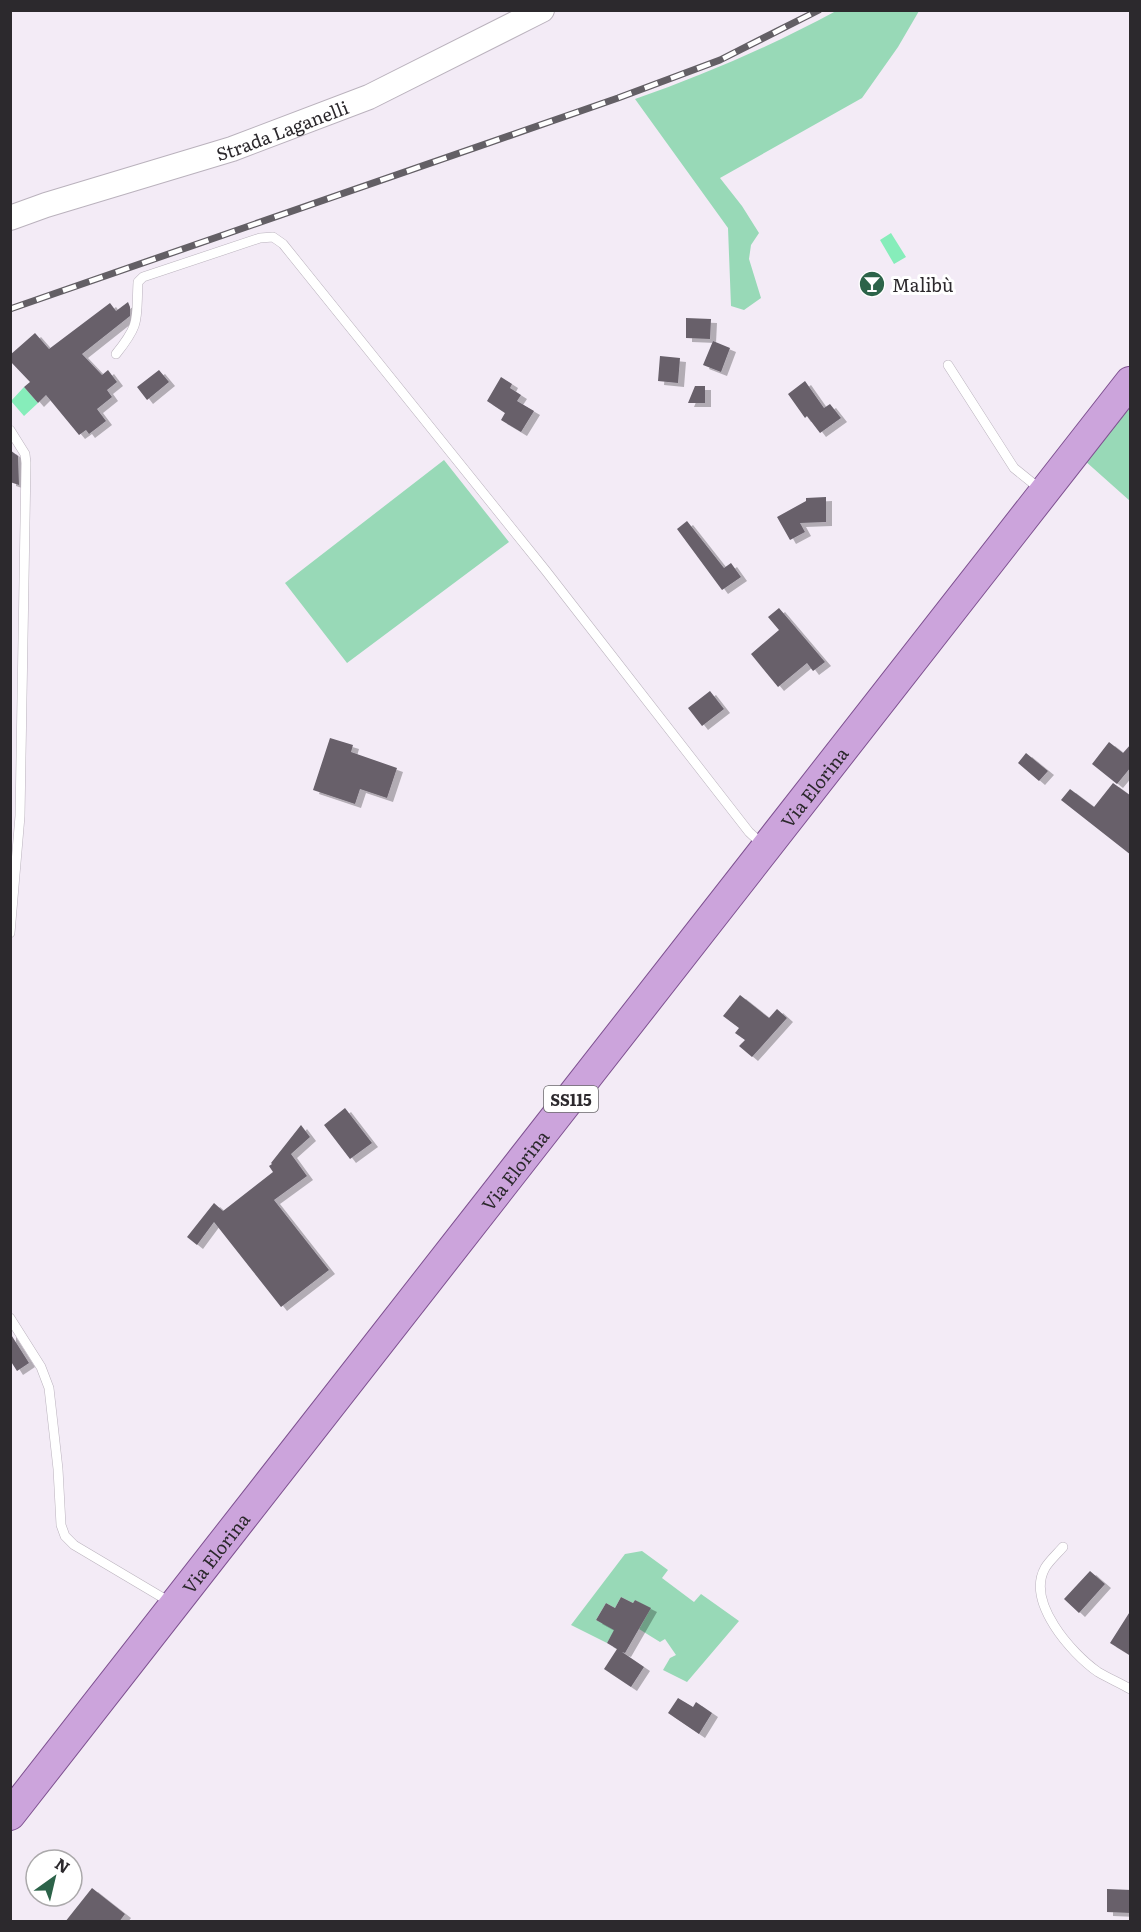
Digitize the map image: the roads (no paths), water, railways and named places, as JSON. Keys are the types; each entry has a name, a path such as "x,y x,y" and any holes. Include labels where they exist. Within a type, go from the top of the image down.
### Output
{"main road":[{"name":"Via Elorina","path":"10,1815 1131,382"}],"street":[{"name":"Strada Laganelli","path":"10,218 232,149 369,98 542,10"}],"lane":[{"path":"116,354 132,334 139,306 138,282 143,277 260,238 273,237 282,244 546,571 749,832 766,848"},
{"path":"948,365 1014,468 1044,493"},
{"path":"10,430 25,454 26,463 20,816 10,933"},
{"path":"10,1318 41,1367 49,1388 58,1469 61,1525 65,1536 74,1545 175,1605"},
{"path":"1063,1547 1044,1569 1039,1589 1047,1614 1070,1647 1097,1671 1131,1689"}],"railway":[{"path":"10,309 618,98 720,60 819,10"}],"place":[{"name":"Malibù","path":"872,284"}]}
